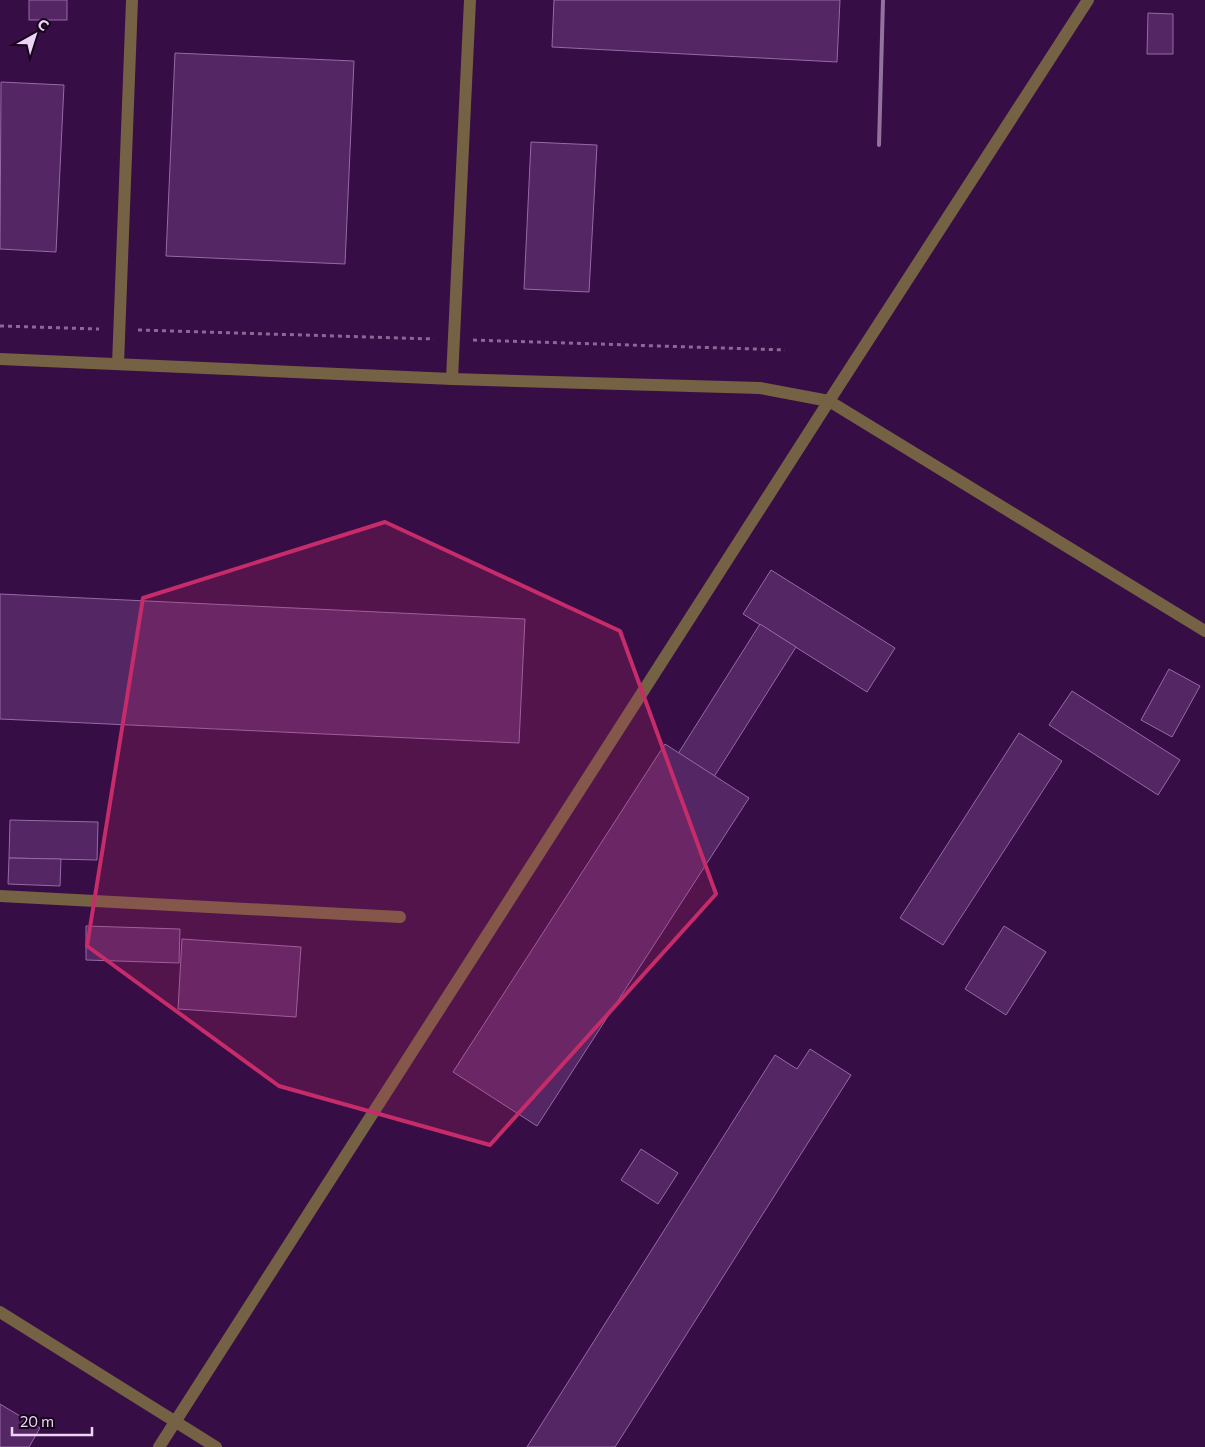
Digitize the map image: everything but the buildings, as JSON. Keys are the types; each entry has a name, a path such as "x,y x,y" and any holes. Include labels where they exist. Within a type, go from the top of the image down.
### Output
{"street":[{"path":"118,364 132,0"},
{"path":"452,379 470,0"},
{"path":"159,1447 1088,0"},
{"path":"0,359 452,379 760,388 829,401 1205,631"},
{"path":"0,896 400,917"},
{"path":"0,1312 216,1447"}],"path":[{"path":"0,326 785,350"}],"highlighted area":[{"path":"385,522 620,631 716,894 490,1145 279,1086 87,946 143,598"}],"railway":[{"path":"879,145 883,0"}]}
